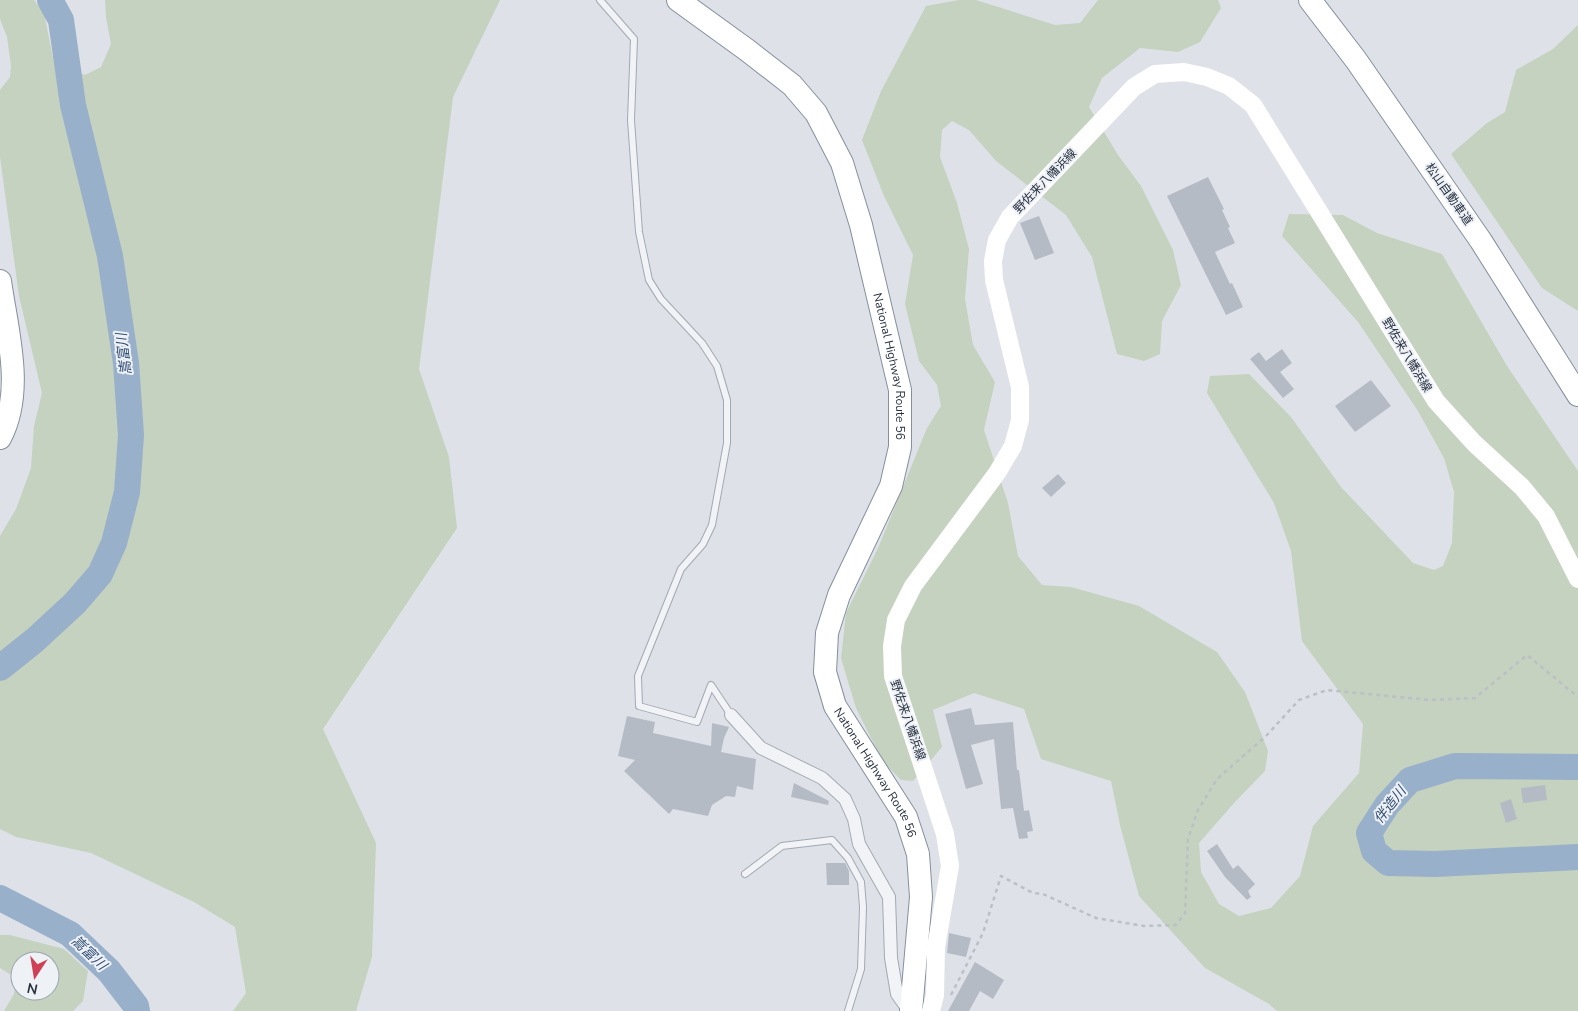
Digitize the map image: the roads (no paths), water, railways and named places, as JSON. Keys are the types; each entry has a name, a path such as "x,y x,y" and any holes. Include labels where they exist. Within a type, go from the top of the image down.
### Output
{"highway":[{"name":"National Highway Route 56","path":"678,0 792,85 816,112 842,163 861,225 900,390 900,447 891,486 839,595 827,633 825,672 835,706 906,817 918,854 921,897 910,1011"},
{"name":"松山自動車道","path":"1310,0 1356,60 1481,241 1578,395"},
{"path":"0,282 13,370 13,400 0,438"}],"main road":[{"name":"野佐来八幡浜線","path":"939,1007 935,996 936,947 950,866 945,834 893,676 892,646 896,620 913,586 997,473 1013,446 1020,420 1020,387 994,280 993,261 997,240 1010,217 1134,87 1155,74 1184,72 1207,77 1229,86 1253,105 1436,401 1474,443 1522,486 1546,516 1578,579"}],"street":[{"path":"731,715 761,748 822,778 845,799 854,819 859,844 889,897 891,958 897,994 910,1011"}],"lane":[{"path":"600,0 634,39 631,120 639,232 649,280 661,299 702,343 717,366 726,400 728,443 712,525 703,544 682,569 638,676 639,706 697,722 711,685 731,715"},
{"path":"744,874 782,846 832,840 848,858 861,882 863,907 862,969 848,1011"}],"waterway":[{"name":"嵩富川","path":"0,668 35,640 75,603 100,574 114,543 127,492 131,435 126,363 110,256 73,105 61,20 50,0"},
{"name":"伴造川","path":"1578,767 1455,766 1410,780 1387,805 1369,833 1374,851 1388,863 1435,864 1578,857"},
{"name":"嵩富川","path":"0,898 70,934 109,971 136,1006 137,1011"}]}
